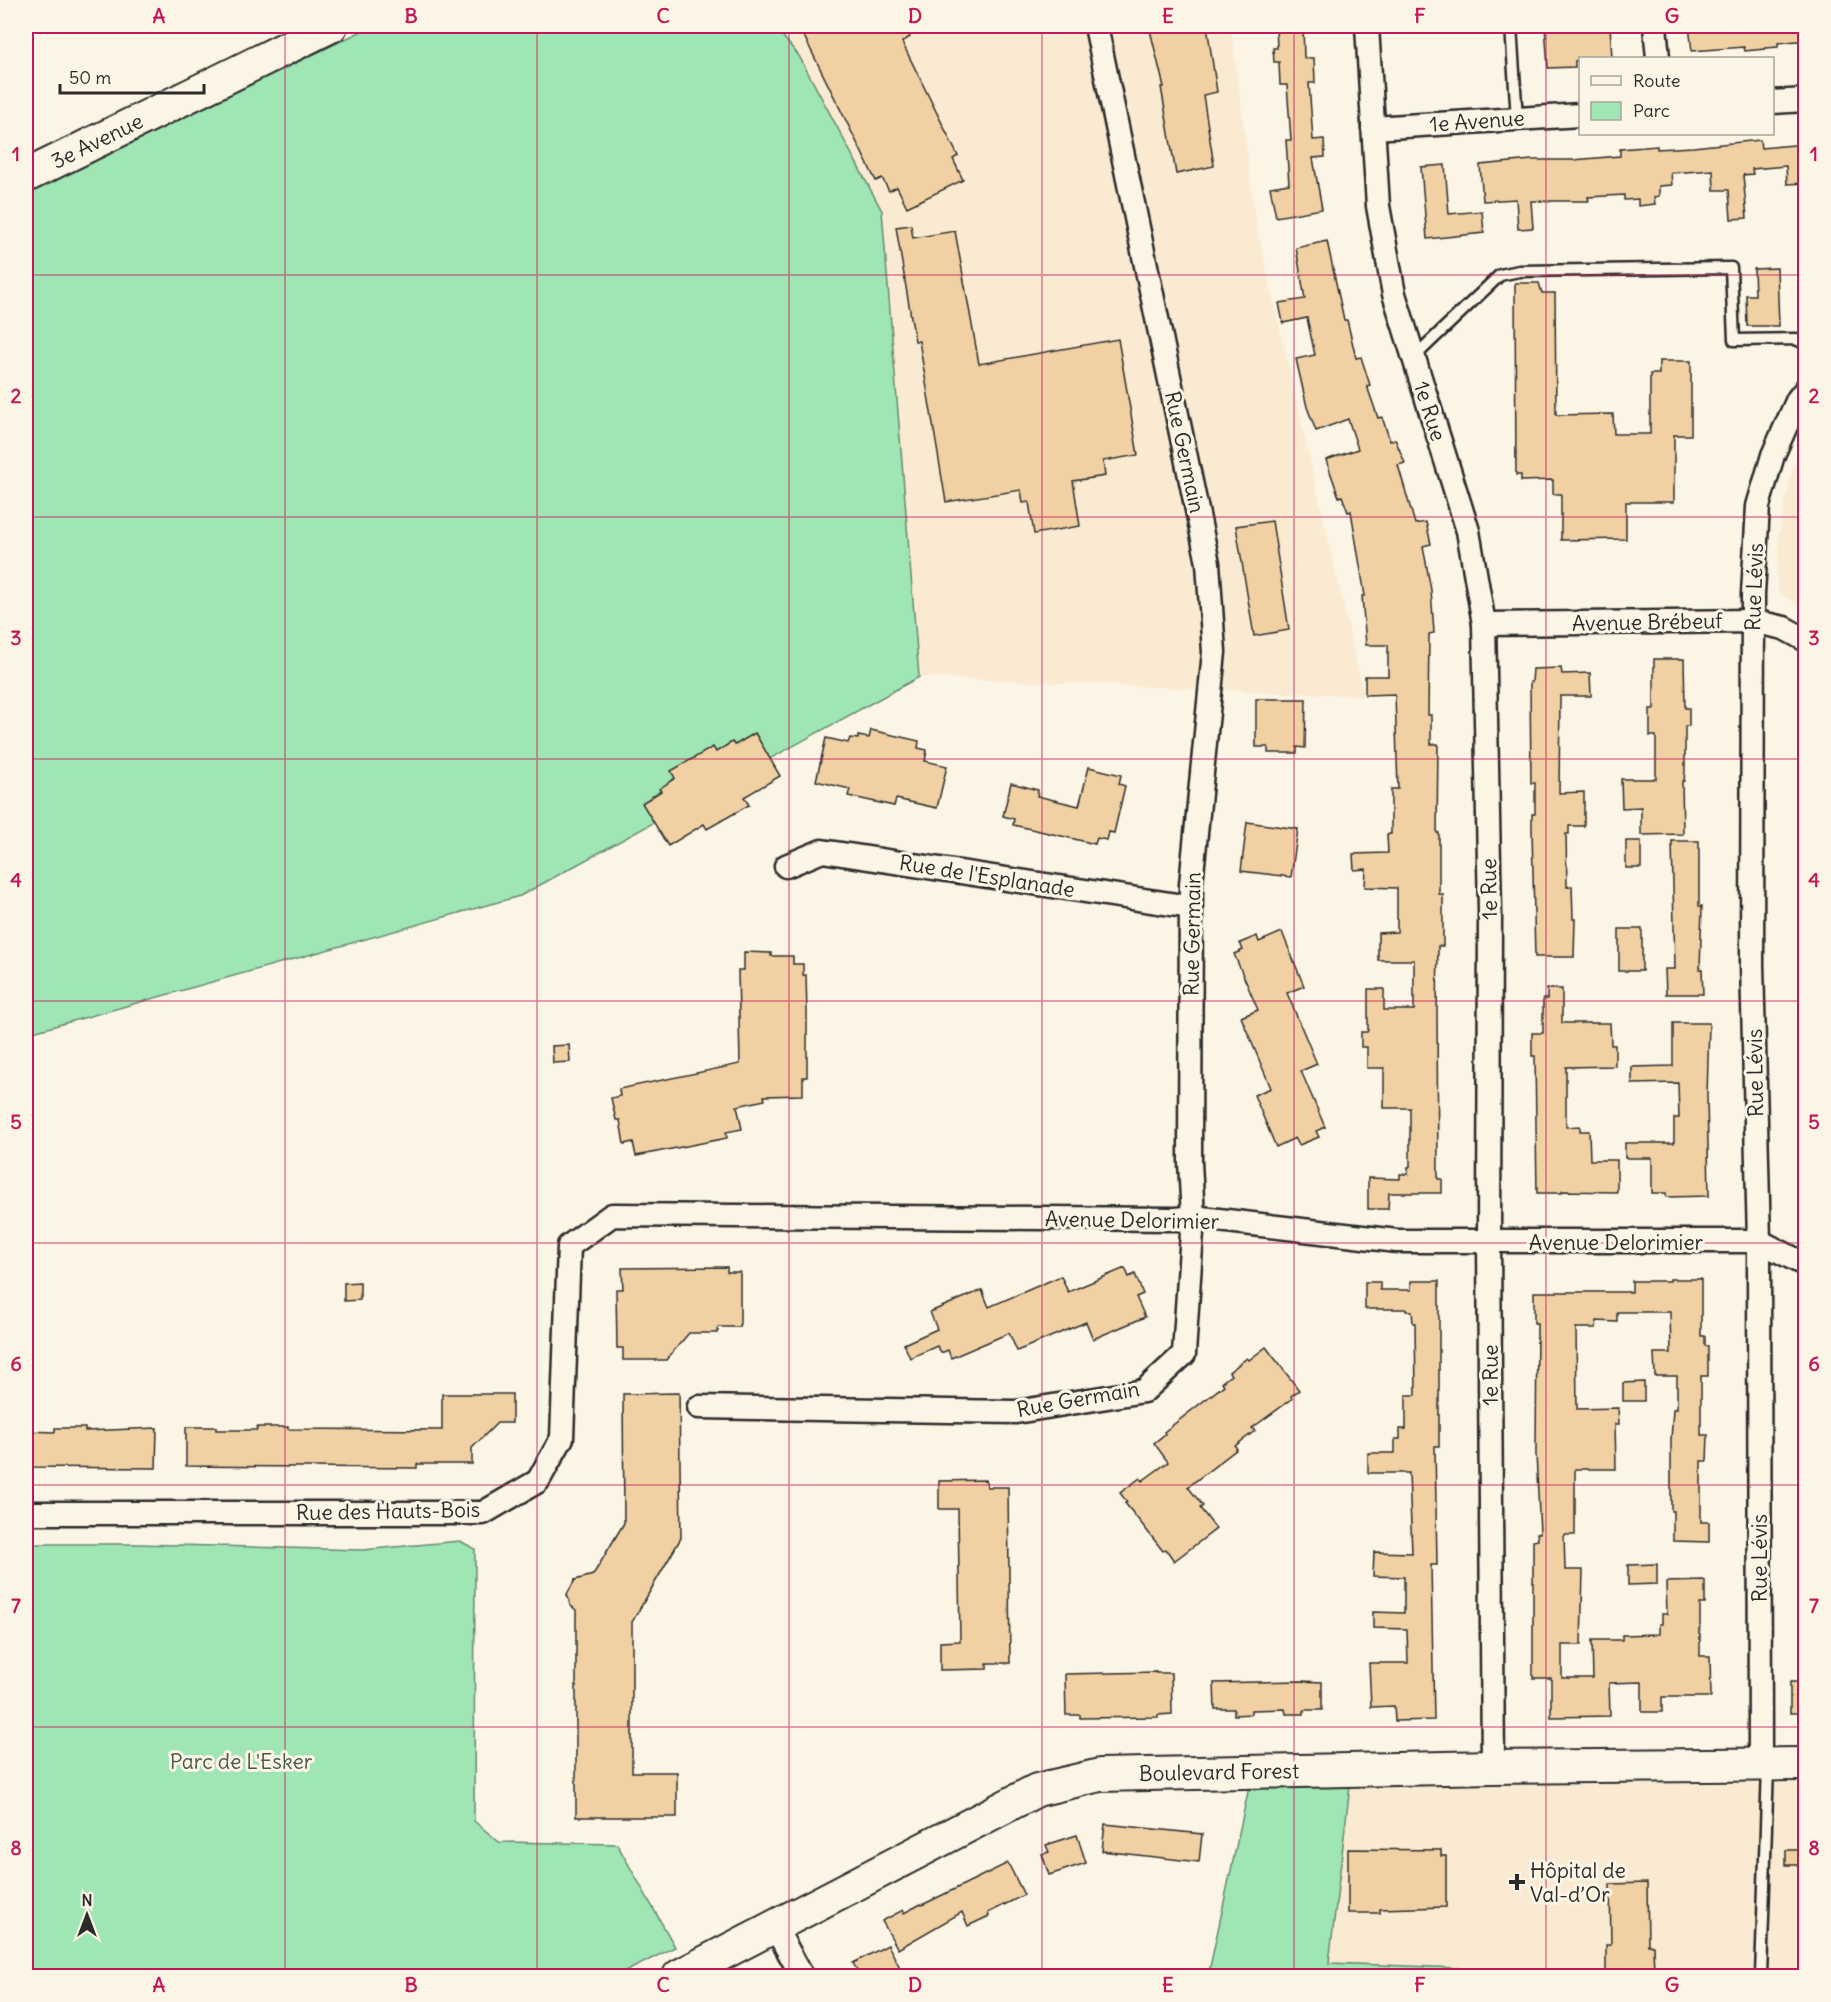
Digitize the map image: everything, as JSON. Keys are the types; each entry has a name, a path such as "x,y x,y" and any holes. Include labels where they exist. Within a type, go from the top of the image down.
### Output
{"street":[{"name":"3e Avenue","path":"26,176 331,26"},
{"name":"Rue Germain","path":"699,1407 1016,1412 1144,1391 1184,1354 1193,1217 1190,907 1214,652 1208,563 1096,26"},
{"name":"1e Rue","path":"1367,26 1378,206 1394,294 1468,531 1484,624 1490,911 1489,1242 1493,1767"},
{"path":"1655,26 1658,57"},
{"path":"1774,102 1806,100"},
{"name":"1e Avenue","path":"1373,128 1579,115"},
{"name":"Rue Lévis","path":"1764,1766 1759,1241 1752,964 1752,621 1758,506 1773,455 1798,399 1806,389"},
{"name":"Avenue Brébeuf","path":"1484,624 1752,621 1784,628 1806,640"},
{"name":"Rue de l'Esplanade","path":"786,866 822,851 1190,907"},
{"name":"Avenue Delorimier","path":"569,1246 612,1215 1164,1219 1193,1217 1397,1241 1759,1241 1806,1265"},
{"name":"Rue des Hauts-Bois","path":"26,1513 483,1512 538,1481 562,1438 569,1246"},
{"name":"Boulevard Forest","path":"679,1977 1037,1790 1100,1775 1493,1767 1806,1764"},
{"path":"775,1927 802,1977"}],"lane":[{"path":"1511,26 1517,119"},
{"path":"1413,359 1500,275 1519,271 1731,268 1734,340 1796,339 1806,344"},
{"path":"1761,1977 1764,1766"}],"shaded area":[{"path":"774,26 1231,26 1256,224 1364,696 919,677 882,211 799,56"},
{"path":"1805,438 1805,609 1779,593 1777,586 1779,534 1791,474"},
{"name":"Hôpital de Val-d’Or","path":"1805,1783 1805,1976 1208,1976 1249,1787"}],"green space":[{"path":"372,26 774,26 799,56 882,211 919,677 520,896 26,1034 26,194"},
{"name":"Parc de L'Esker","path":"460,1541 475,1549 474,1821 499,1842 617,1844 675,1947 617,1976 26,1976 26,1544 137,1544 362,1550"},
{"path":"1350,1786 1329,1963 1511,1970 1511,1976 1208,1976 1249,1787"}],"building":[{"path":"799,26 904,26 910,37 902,42 958,156 953,159 963,180 907,207 897,187 889,191 882,178 876,181"},
{"path":"1149,26 1207,26 1217,92 1203,95 1214,166 1176,174 1161,87 1164,87"},
{"path":"1276,26 1303,26 1304,58 1314,58 1315,83 1309,83 1313,140 1324,139 1325,157 1313,158 1322,209 1276,217 1270,187 1289,184 1286,140 1291,140 1287,85 1280,85 1279,62 1274,62 1273,48 1277,48"},
{"path":"1545,26 1610,26 1612,57 1579,57 1579,60 1575,61 1575,67 1548,68"},
{"path":"1689,26 1806,26 1806,40 1778,43 1778,47 1745,51 1744,47 1692,51"},
{"path":"1760,140 1761,148 1806,144 1806,183 1787,184 1786,166 1752,169 1753,174 1743,175 1747,218 1731,219 1729,190 1714,190 1713,170 1671,173 1672,185 1659,186 1659,196 1654,197 1655,204 1638,206 1638,199 1624,200 1624,195 1588,197 1589,201 1531,201 1533,228 1518,229 1516,199 1483,201 1480,165 1620,156 1620,149 1657,146 1657,149 1693,147"},
{"path":"1445,165 1449,214 1482,211 1484,233 1427,239 1421,167"},
{"path":"911,225 913,238 955,231 979,364 1118,339 1138,455 1103,461 1105,476 1073,481 1080,526 1034,534 1029,502 1023,503 1021,490 946,502 919,341 915,341 896,227"},
{"path":"1327,241 1344,320 1347,320 1356,358 1361,357 1370,385 1367,386 1378,418 1382,417 1390,441 1395,439 1405,463 1398,465 1415,524 1426,522 1431,544 1423,546 1431,590 1434,633 1429,634 1428,715 1431,715 1431,744 1438,744 1439,894 1443,894 1443,946 1438,946 1437,1012 1438,1179 1442,1179 1442,1193 1389,1193 1388,1209 1368,1209 1368,1178 1400,1179 1400,1174 1408,1174 1410,1108 1384,1108 1384,1068 1367,1068 1367,1047 1361,1047 1361,1032 1368,1030 1368,989 1384,989 1384,1010 1414,1010 1414,960 1378,960 1378,933 1397,932 1397,888 1365,887 1366,869 1354,870 1353,854 1388,853 1387,834 1391,834 1391,789 1398,789 1395,694 1365,695 1365,676 1388,676 1388,645 1366,645 1362,596 1365,596 1351,511 1348,512 1342,496 1339,497 1326,460 1358,449 1348,419 1316,431 1307,407 1296,359 1315,355 1307,318 1283,323 1279,303 1305,299 1296,248"},
{"path":"1777,268 1779,326 1747,326 1746,295 1755,295 1754,269"},
{"path":"1515,283 1539,283 1542,293 1555,293 1556,415 1613,414 1614,434 1650,434 1650,374 1659,374 1659,361 1691,361 1691,435 1674,435 1674,502 1626,502 1626,539 1561,540 1561,494 1553,494 1553,480 1521,481 1521,475 1516,475"},
{"path":"1272,521 1289,630 1254,636 1236,526"},
{"path":"1654,659 1684,659 1685,708 1689,708 1689,726 1685,726 1685,772 1684,781 1682,781 1683,834 1641,835 1641,807 1622,808 1621,779 1656,779 1656,736 1650,736 1650,709 1654,709"},
{"path":"1561,668 1562,674 1590,673 1591,696 1560,696 1559,793 1584,792 1584,826 1569,826 1569,834 1566,834 1567,887 1572,886 1573,919 1575,919 1574,957 1535,957 1532,814 1535,814 1535,783 1531,783 1530,682 1532,682 1533,669"},
{"path":"1256,699 1306,699 1305,748 1297,747 1297,753 1268,753 1268,747 1256,747"},
{"path":"871,730 919,741 918,748 927,750 925,761 947,766 937,808 896,799 894,806 848,796 850,789 816,781 826,738 848,743 850,738 858,739 858,736 869,738"},
{"path":"755,733 780,776 744,797 749,805 707,829 704,824 668,846 642,803 661,791 659,789 675,778 671,771 713,747 716,752 732,742 735,745"},
{"path":"1089,767 1121,775 1119,784 1125,786 1114,833 1109,832 1107,840 1097,838 1095,844 1013,825 1014,819 1003,816 1011,783 1038,790 1037,796 1079,806"},
{"path":"1247,822 1298,829 1291,877 1241,871"},
{"path":"1626,841 1641,841 1641,868 1626,868"},
{"path":"1672,841 1699,841 1699,906 1702,906 1700,969 1702,969 1703,994 1666,994 1665,969 1675,969"},
{"path":"1619,929 1642,929 1642,971 1619,971"},
{"path":"1282,932 1304,986 1287,993 1317,1064 1301,1071 1325,1127 1316,1131 1319,1137 1299,1145 1295,1138 1276,1147 1254,1095 1271,1088 1241,1017 1258,1010 1234,954 1243,950 1240,943 1257,936 1259,942"},
{"path":"744,952 793,956 793,964 803,964 803,975 806,975 807,1077 803,1077 803,1095 764,1096 765,1100 737,1106 742,1129 726,1132 727,1138 636,1156 633,1142 624,1144 620,1120 616,1120 611,1098 620,1096 619,1089 740,1064 738,970 744,970"},
{"path":"1547,989 1562,989 1562,1023 1610,1023 1611,1045 1615,1045 1615,1066 1566,1067 1566,1127 1580,1126 1580,1131 1589,1131 1590,1160 1617,1160 1617,1192 1537,1193 1535,1056 1532,1056 1532,1033 1543,1033 1543,999 1547,999"},
{"path":"1673,1023 1709,1023 1707,1096 1709,1196 1666,1197 1666,1193 1652,1193 1652,1158 1625,1158 1625,1143 1674,1143 1674,1118 1679,1118 1678,1083 1632,1084 1632,1067 1673,1066"},
{"path":"569,1045 570,1062 553,1063 552,1046"},
{"path":"727,1267 727,1272 740,1272 740,1327 718,1327 718,1333 689,1333 666,1360 623,1360 623,1348 617,1348 616,1289 623,1289 622,1268"},
{"path":"1125,1268 1129,1277 1135,1274 1143,1294 1136,1297 1145,1317 1093,1339 1086,1322 1017,1351 1009,1333 951,1358 948,1350 941,1353 937,1346 910,1358 904,1344 937,1329 930,1312 982,1290 989,1307 1061,1276 1068,1292"},
{"path":"1670,1279 1701,1279 1701,1336 1705,1336 1705,1346 1708,1346 1708,1376 1701,1376 1701,1435 1708,1435 1707,1461 1701,1461 1701,1522 1709,1522 1709,1542 1673,1541 1671,1440 1673,1409 1677,1409 1677,1376 1655,1376 1654,1353 1671,1353 1670,1312 1617,1312 1617,1322 1597,1321 1596,1328 1576,1328 1577,1409 1618,1408 1619,1424 1615,1424 1616,1469 1575,1469 1575,1535 1564,1535 1565,1570 1583,1570 1581,1645 1562,1645 1562,1678 1593,1678 1592,1640 1622,1640 1622,1635 1659,1634 1662,1614 1667,1614 1666,1582 1705,1581 1705,1604 1700,1604 1700,1656 1710,1656 1711,1697 1662,1697 1662,1712 1642,1712 1642,1682 1609,1683 1610,1716 1551,1717 1551,1678 1533,1678 1533,1541 1538,1540 1537,1533 1540,1533 1536,1454 1537,1323 1534,1323 1534,1292 1632,1292 1632,1281 1670,1281"},
{"path":"1411,1281 1439,1281 1439,1446 1435,1446 1437,1565 1431,1565 1434,1720 1395,1721 1394,1706 1371,1707 1369,1663 1408,1663 1407,1629 1373,1628 1373,1612 1404,1613 1404,1577 1373,1576 1374,1552 1412,1553 1409,1473 1368,1473 1368,1453 1395,1453 1395,1439 1400,1439 1400,1429 1406,1429 1406,1395 1416,1395 1415,1323 1413,1323 1412,1311 1406,1311 1406,1309 1365,1309 1365,1282 1380,1282 1380,1290 1411,1290"},
{"path":"360,1282 360,1300 344,1301 344,1283"},
{"path":"1266,1347 1299,1390 1291,1396 1292,1399 1252,1428 1255,1431 1235,1446 1237,1449 1188,1487 1203,1506 1200,1508 1216,1529 1174,1561 1166,1549 1163,1551 1125,1503 1127,1502 1120,1493 1140,1478 1142,1481 1168,1462 1154,1443 1165,1434 1164,1432 1224,1385 1222,1382 1231,1375 1229,1372"},
{"path":"1644,1382 1644,1401 1623,1401 1623,1383"},
{"path":"679,1393 681,1538 632,1622 632,1772 677,1772 677,1817 576,1817 576,1610 570,1605 567,1594 575,1580 593,1575 624,1523 623,1394"},
{"path":"442,1394 512,1394 512,1423 497,1423 472,1448 472,1464 417,1464 417,1468 186,1466 186,1427 216,1427 216,1430 288,1427 288,1429 442,1430"},
{"path":"55,1428 85,1428 85,1431 157,1428 156,1468 26,1467 26,1431 55,1432"},
{"path":"986,1480 987,1487 1008,1487 1010,1663 987,1663 987,1669 940,1670 940,1642 960,1641 958,1509 939,1509 939,1481"},
{"path":"1657,1564 1657,1584 1628,1585 1628,1565"},
{"path":"1171,1673 1172,1714 1158,1715 1158,1717 1080,1718 1080,1715 1066,1715 1065,1674"},
{"path":"1322,1682 1322,1710 1304,1710 1304,1714 1286,1714 1285,1709 1251,1710 1251,1714 1234,1715 1234,1709 1215,1709 1214,1683"},
{"path":"1790,1682 1806,1682 1806,1713 1790,1713"},
{"path":"1105,1824 1202,1834 1199,1862 1102,1851"},
{"path":"1077,1835 1086,1863 1049,1875 1042,1854 1049,1852 1046,1845"},
{"path":"1348,1849 1441,1850 1441,1856 1446,1856 1446,1907 1380,1909 1380,1913 1348,1913"},
{"path":"1786,1850 1806,1850 1806,1865 1786,1865"},
{"path":"1008,1863 1024,1895 968,1926 962,1912 898,1949 882,1921 903,1910 904,1913 922,1905"},
{"path":"1647,1883 1648,1945 1653,1945 1654,1973 1648,1973 1648,1977 1611,1977 1611,1973 1606,1973 1606,1945 1611,1945 1610,1884"},
{"path":"888,1945 905,1977 861,1977 853,1963"}],"place":[{"name":"Hôpital de Val-d’Or","path":"1517,1882"}]}
